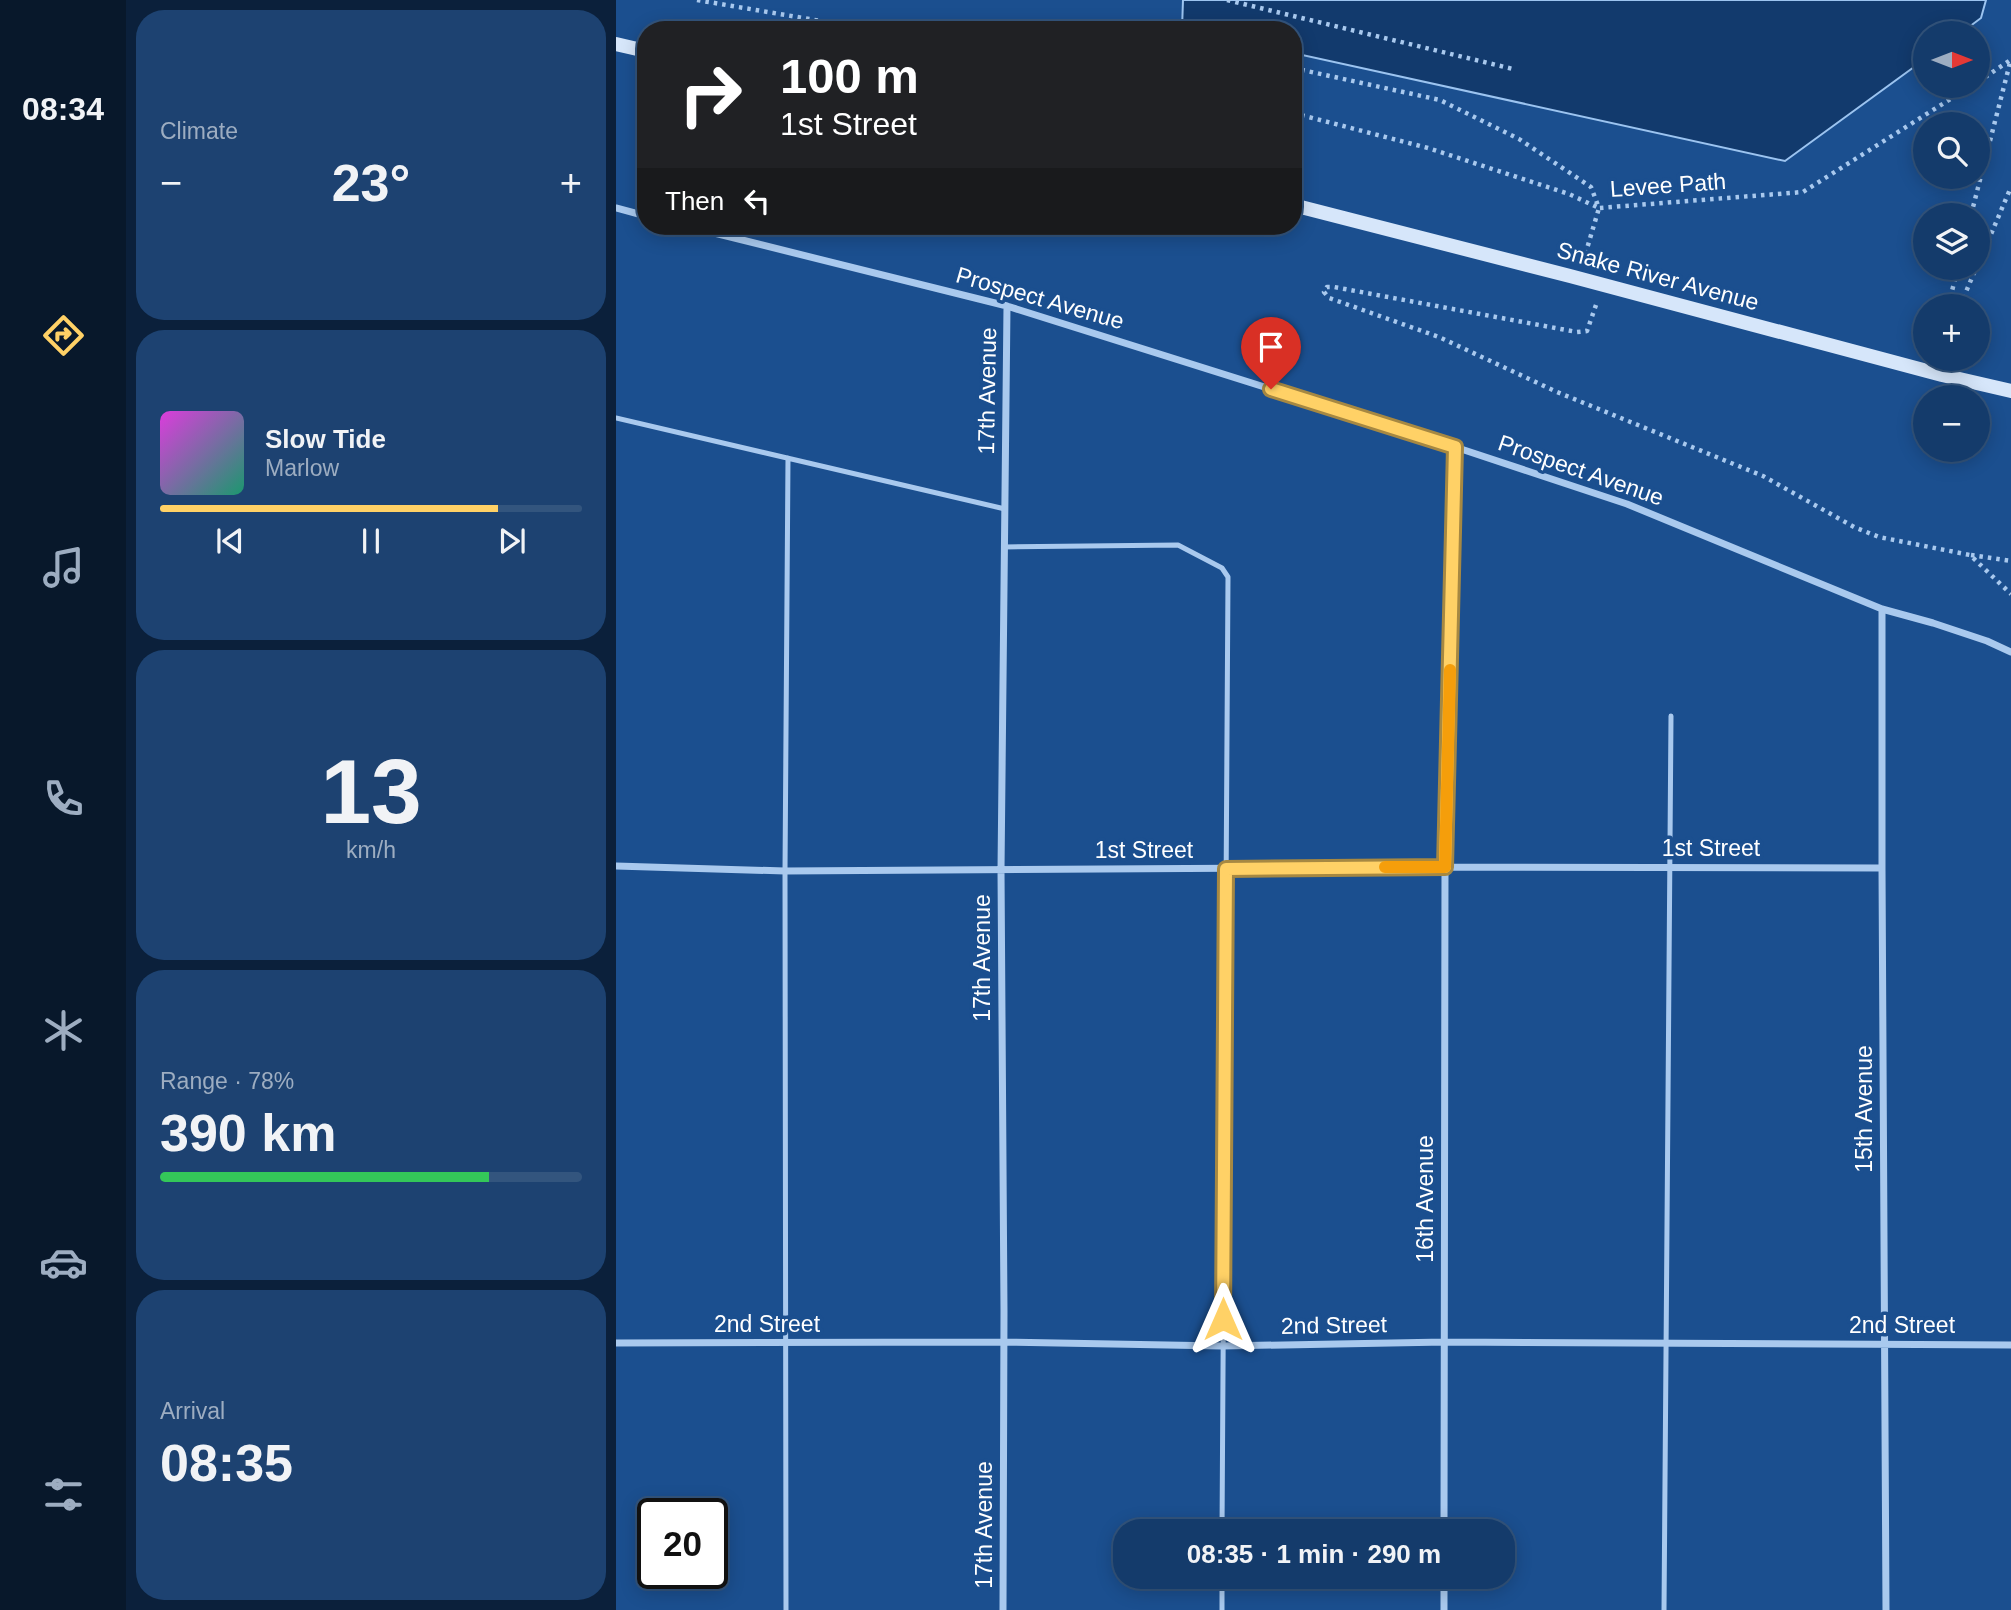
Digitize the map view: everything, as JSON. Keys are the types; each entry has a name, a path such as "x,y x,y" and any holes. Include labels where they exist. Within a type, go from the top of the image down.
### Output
{"main road":[{"path":"616,44 637,49"},
{"name":"Snake River Avenue","path":"1302,207 2011,391"}],"street":[{"path":"616,208 637,214"},
{"name":"Prospect Avenue","path":"722,235 1007,306 1455,447 1627,504 1882,608 1944,626 2011,652"},
{"name":"17th Avenue","path":"1003,1610 1001,870 1007,306"},
{"name":"16th Avenue","path":"1444,1519 1445,867 1455,447"},
{"name":"15th Avenue","path":"1882,608 1886,1610"},
{"name":"1st Street","path":"616,866 785,871 1445,867 1882,868"},
{"name":"2nd Street","path":"616,1343 1004,1342 1222,1346 1445,1342 2011,1345"},
{"path":"1444,1589 1444,1610"}],"lane":[{"path":"616,418 1005,509"},
{"path":"786,1610 785,871 788,458"},
{"path":"1004,547 1178,545 1222,568 1228,577 1222,1519"},
{"path":"1664,1610 1671,716"},
{"path":"1222,1589 1222,1610"}],"path":[{"path":"697,0 821,21"},
{"path":"1227,0 1513,69"},
{"path":"1990,74 2011,60"},
{"path":"1974,203 2011,60"},
{"name":"Levee Path","path":"1302,70 1440,100 1519,139 1591,187 1599,208 1803,192 1952,98"},
{"path":"1302,115 1428,148 1569,194 1599,208 1586,252 1609,259"},
{"path":"1990,236 2011,187"},
{"path":"1591,324 1587,331 1577,332 1334,287 1327,287 1324,292 1329,298 1439,337 1557,392 1763,476 1866,532 1901,543 2011,561"},
{"path":"1970,555 2011,594"}],"water":[{"path":"1183,0 1986,0 1981,18 1977,21 1913,21 1913,68 1785,161 1302,55 1302,21 1182,21"}],"slow traffic":[{"path":"1385,867 1445,867 1450,670"}],"route":[{"path":"1223,1319 1226,869 1445,867 1455,447 1271,389"}]}
